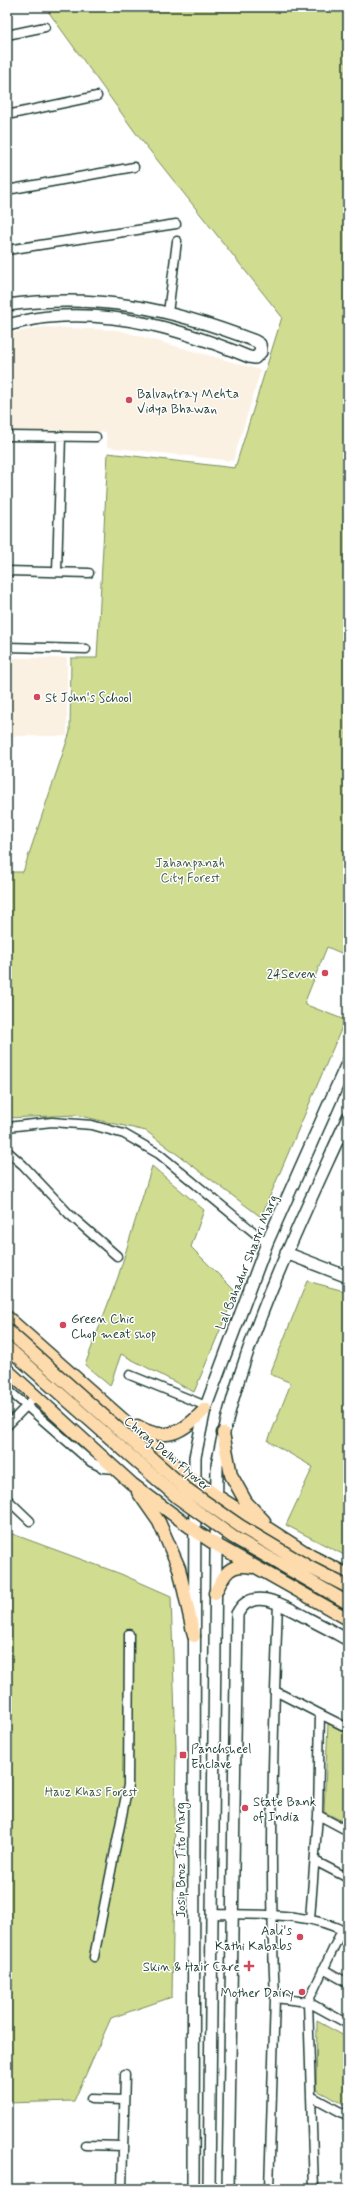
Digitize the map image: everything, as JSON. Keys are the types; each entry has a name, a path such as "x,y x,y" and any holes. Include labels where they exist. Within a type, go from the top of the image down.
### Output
{"main road":[{"path":"7,305 41,300 124,303 208,323 255,340 260,344 261,352 255,358 249,357 206,339 161,326 125,320 86,316 48,316 7,325"},
{"name":"Lal Bahadur Shastri Marg","path":"194,1530 195,1457 205,1408 267,1243 348,1062"},
{"path":"209,2189 217,1465 223,1433 243,1363 286,1253 348,1117"},
{"path":"286,1253 348,1277"},
{"path":"7,1317 64,1369 195,1481 311,1556 348,1575"},
{"name":"Chirag Delhi Flyover","path":"7,1330 184,1488 254,1534 348,1587"},
{"name":"Chirag Delhi Flyover","path":"7,1347 177,1498 233,1537 348,1603"},
{"path":"37,1396 45,1401 54,1402 65,1396 71,1383 70,1377 64,1369"},
{"path":"7,1370 132,1484 194,1530 215,1544 348,1619"},
{"path":"114,1412 147,1432 163,1435 176,1433 187,1427 205,1408"},
{"path":"223,1433 231,1475 246,1502 276,1534"},
{"path":"132,1484 159,1522 179,1568 194,1636"},
{"name":"Josip Broz Tito Marg","path":"194,1530 194,2189"},
{"path":"215,1593 224,1574 232,1568 243,1565 259,1569"},
{"path":"228,2189 237,1614 246,1602 252,1600 270,1600 278,1602 348,1640"}],"street":[{"path":"7,35 45,27"},
{"path":"7,115 97,96"},
{"path":"7,190 134,168"},
{"path":"7,250 176,224"},
{"path":"168,313 177,241"},
{"path":"7,436 96,437"},
{"path":"57,572 61,436"},
{"path":"7,571 90,573"},
{"path":"7,647 86,649"},
{"path":"7,1127 52,1122 92,1125 124,1134 159,1154 267,1243"},
{"path":"7,1151 23,1164 69,1214 117,1256"},
{"path":"130,1375 205,1408"},
{"path":"7,1389 91,1462 103,1468 116,1469"},
{"path":"7,1426 25,1406 37,1396"},
{"path":"7,1499 30,1521"},
{"path":"269,2189 276,1998 271,1916 272,1801 278,1602"},
{"path":"94,1957 128,1785 128,1634"},
{"path":"275,1691 348,1728"},
{"path":"310,1919 318,1815 320,1714"},
{"path":"318,1815 348,1831"},
{"path":"315,1861 348,1878"},
{"path":"212,1914 310,1919 345,1931 323,1969 308,2002 314,2189"},
{"path":"323,1969 348,1983"},
{"path":"276,1998 308,2002 348,2024"},
{"path":"122,2189 125,2074"},
{"path":"311,2096 348,2116"},
{"path":"91,2099 124,2100"},
{"path":"85,2145 123,2146"}],"shaded area":[{"name":"Balvantray Mehta Vidya Bhawan","path":"42,327 118,330 261,370 233,461 107,447 106,432 7,431 7,334"},
{"name":"St John's School","path":"7,658 67,658 67,736 7,736"}],"green space":[{"name":"Jahanpanah City Forest","path":"45,7 348,7 348,956 327,947 304,1004 345,1020 261,1217 146,1131 76,1115 7,1118 7,872 23,872 70,732 71,658 97,658 108,453 235,468 282,317 135,132"},
{"path":"152,1166 204,1210 191,1247 236,1292 194,1392 121,1354 110,1386 85,1365 118,1277"},
{"path":"307,1281 348,1292 348,1557 286,1525 313,1467 268,1441 291,1383 270,1374"},
{"name":"Hauz Khas Forest","path":"7,1532 121,1574 171,1596 176,1748 172,1997 111,2018 74,2101 7,2103"},
{"path":"328,1723 348,1734 348,1824 324,1812"},
{"path":"317,2021 348,2038 348,2106 316,2090"}],"place":[{"name":"Balvantray Mehta Vidya Bhawan","path":"129,400"},
{"name":"St John's School","path":"37,697"},
{"name":"24Seven","path":"325,973"},
{"name":"Green Chic Chop meat shop","path":"63,1325"},
{"name":"Panchsheel Enclave","path":"183,1755"},
{"name":"State Bank of India","path":"245,1808"},
{"name":"Aali's Kathi Kababs","path":"300,1937"},
{"name":"Skin & Hair Care","path":"249,1966"},
{"name":"Mother Dairy","path":"302,1992"}]}
